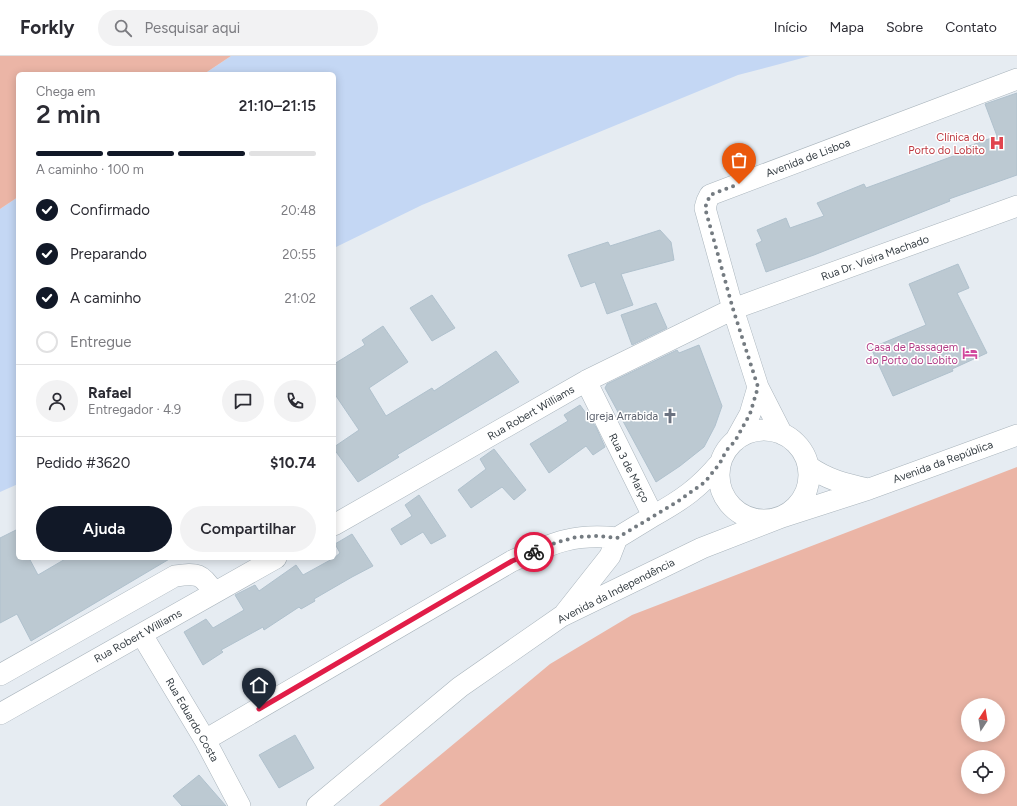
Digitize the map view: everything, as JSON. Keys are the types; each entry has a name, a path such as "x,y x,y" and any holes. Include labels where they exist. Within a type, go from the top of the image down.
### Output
{"street":[{"name":"Avenida de Lisboa","path":"782,434 758,387 733,309 705,208 710,195 1017,79"},
{"name":"Rua Dr. Vieira Machado","path":"733,309 1017,206"},
{"name":"Rua Robert Williams","path":"336,524 586,381 733,309"},
{"name":"Rua 3 de Março","path":"586,381 653,516 617,538"},
{"path":"653,516 677,502 705,482 720,463 726,451 735,441 750,414 758,387"},
{"path":"720,463 719,477 722,491 729,504 740,514 753,519 767,520 782,517 795,509 804,496 809,482 808,466 803,453 794,442 782,434 770,431 758,431 745,434 735,441"},
{"name":"Avenida da República","path":"869,489 1017,435"},
{"path":"808,466 822,476 843,484 869,489"},
{"name":"Avenida da Independência","path":"317,806 460,688 562,616 702,548 782,517 869,489"},
{"path":"205,740 512,561 555,543 576,537 598,536 617,538 610,556 562,616"},
{"name":"Rua Robert Williams","path":"0,714 272,560"},
{"path":"0,675 175,576 191,574 206,580 214,593"},
{"name":"Rua Eduardo Costa","path":"142,635 205,740 240,806"},
{"path":"30,658 47,687"}],"sand":[{"path":"231,56 810,56 738,75 422,205 336,247 336,72 207,72"},
{"path":"16,198 16,485 0,492 0,209"}],"shaded area":[{"path":"0,56 231,56 207,72 16,72 16,198 0,209"},
{"path":"1017,467 1017,806 379,806 550,664 632,615"}],"building":[{"path":"1017,93 1017,175 949,199 950,201 814,255 766,272 756,244 762,241 757,230 786,218 790,228 824,216 817,203 864,184 866,188 959,154 958,150 997,136 985,104"},
{"path":"660,230 671,242 674,260 621,274 633,305 607,314 595,282 581,287 568,255 608,242 610,246"},
{"path":"958,264 969,288 957,293 987,353 952,369 953,371 893,396 871,348 926,325 909,284"},
{"path":"432,295 455,328 432,341 410,308"},
{"path":"656,303 667,328 632,345 621,315"},
{"path":"383,326 408,362 369,388 386,416 432,388 434,391 496,351 519,382 397,455 399,457 358,482 336,452 336,446 359,430 336,396 336,363 365,345 362,340"},
{"name":"Igreja Arrabida","path":"699,345 722,406 715,426 704,447 680,466 656,482 605,388 607,384 677,350 679,353"},
{"path":"580,405 596,427 605,447 593,455 586,446 549,473 530,444 568,421 564,415"},
{"path":"494,449 526,490 514,500 502,487 471,508 458,490 486,469 480,459"},
{"path":"419,495 446,536 431,544 423,532 401,545 391,529 412,516 405,505"},
{"path":"16,530 16,560 30,560 38,575 64,560 168,560 31,641 17,614 0,623 0,538"},
{"path":"352,534 373,566 314,599 315,601 301,609 299,607 264,630 263,627 221,650 223,652 203,665 184,632 206,619 213,628 244,610 235,595 255,585 259,591 296,565 303,575 330,560 336,560 336,556 340,553 336,543"},
{"path":"295,735 314,768 279,788 259,755"},
{"path":"199,775 226,806 182,806 173,796"}],"way so far":[{"path":"534,552 555,543 576,537 598,536 617,538 677,502 705,482 720,463 726,451 735,441 750,414 758,387 733,309 705,208 710,195 739,184"}],"place":[{"name":"Clínica do Porto do Lobito","path":"997,143"},
{"name":"Casa de Passagem do Porto do Lobito","path":"970,353"},
{"name":"Igreja Arrabida","path":"670,416"}],"route":[{"path":"259,709 512,561 534,552"}]}
